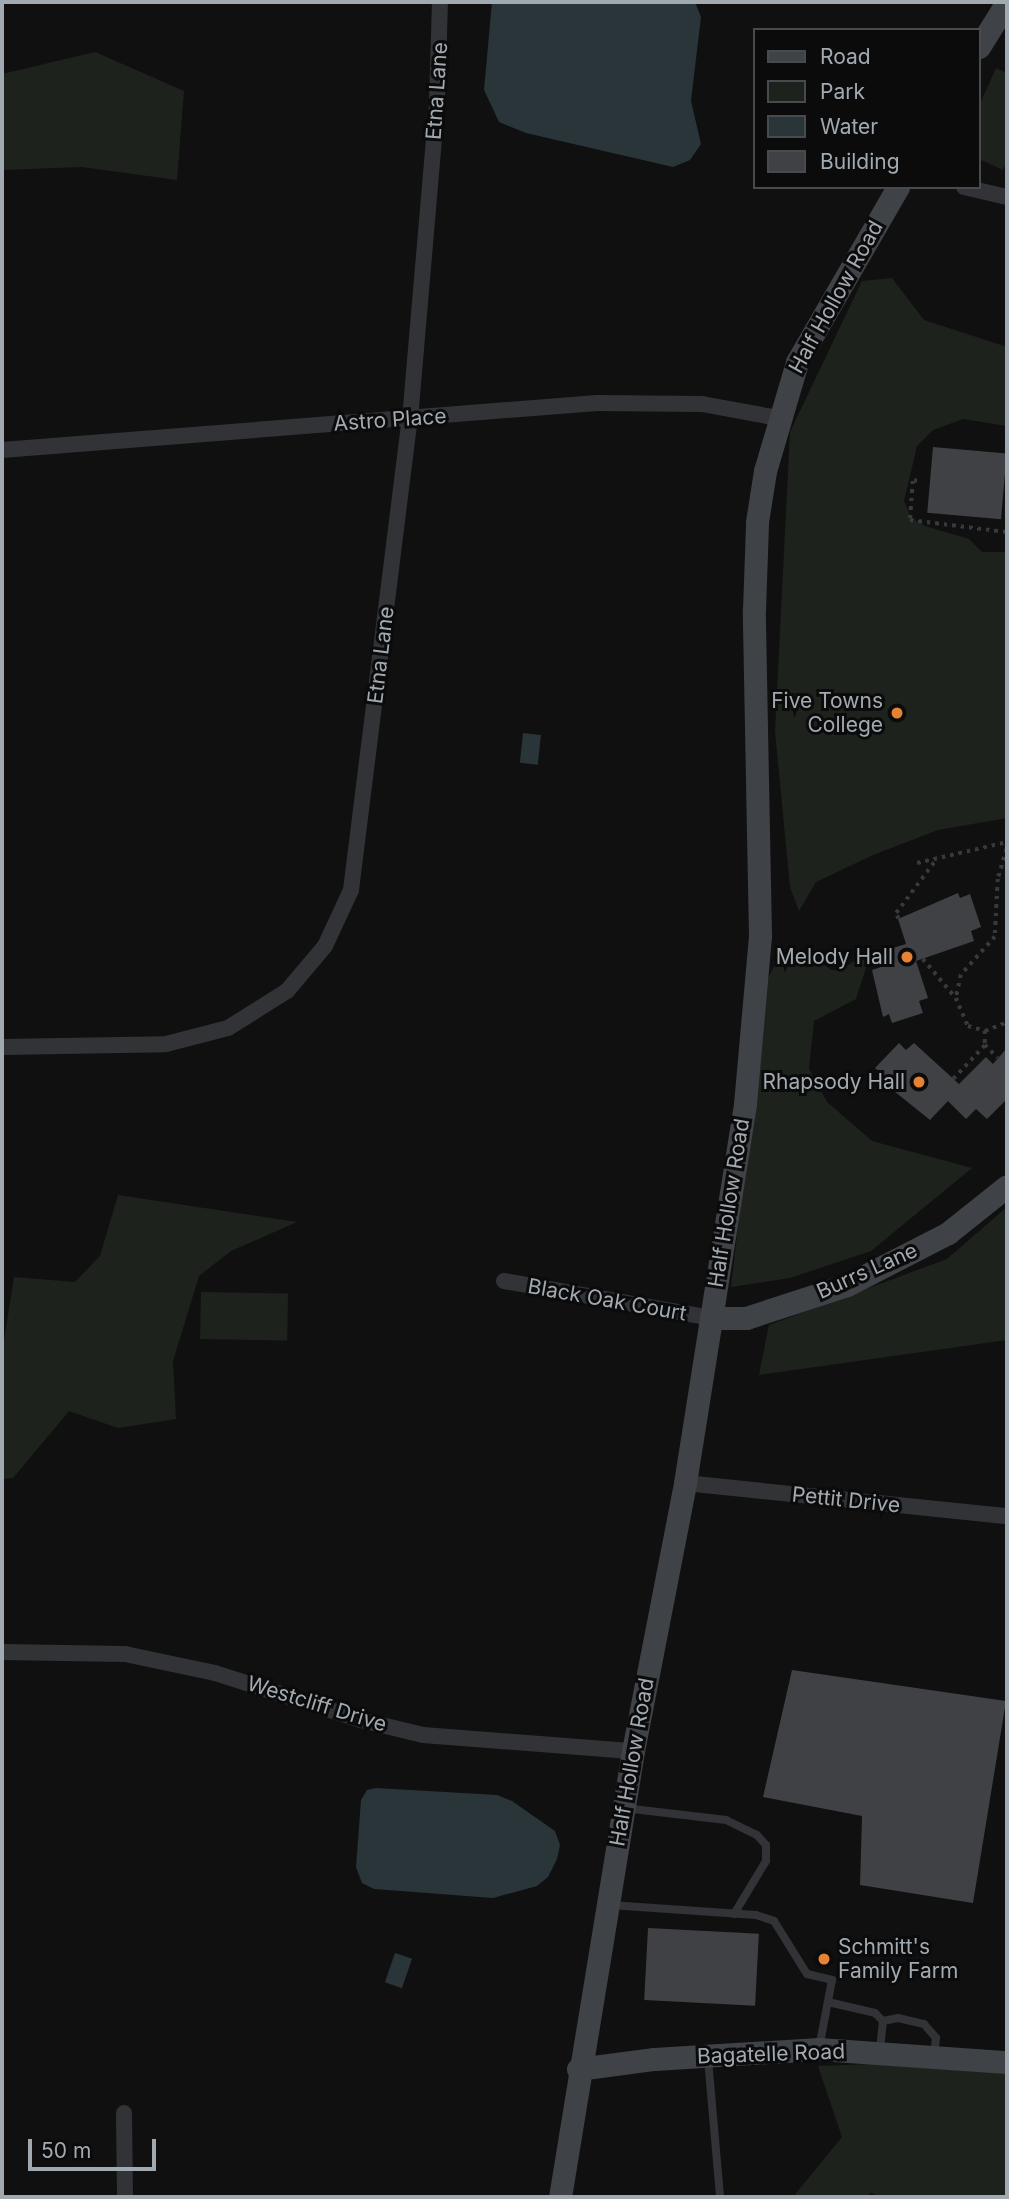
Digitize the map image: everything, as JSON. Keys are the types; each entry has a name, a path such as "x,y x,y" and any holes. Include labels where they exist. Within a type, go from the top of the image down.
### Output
{"main road":[{"path":"981,44 1007,2"},
{"name":"Half Hollow Road","path":"560,2197 578,2069 633,1751 685,1483 755,1010 760,768 754,610 757,522 778,418 797,362 897,189"},
{"name":"Burrs Lane","path":"711,1318 746,1318 847,1285 948,1233 1007,1186"},
{"name":"Bagatelle Road","path":"578,2069 707,2056 819,2049 1007,2062"}],"street":[{"name":"Etna Lane","path":"2,1047 166,1044 228,1028 287,991 325,946 351,890 410,419 437,102 440,2"},
{"path":"973,189 1007,197"},
{"name":"Astro Place","path":"2,450 597,403 702,404 778,418"},
{"name":"Black Oak Court","path":"504,1282 711,1318"},
{"name":"Pettit Drive","path":"685,1483 1007,1516"},
{"name":"Westcliff Drive","path":"2,1652 125,1654 215,1673 361,1720 423,1735 633,1751"},
{"path":"124,2113 125,2197"}],"lane":[{"path":"624,1808 726,1820 757,1835 766,1845 765,1861 734,1914"},
{"path":"607,1905 734,1914 774,1921 807,1973 832,1980 819,2049"},
{"path":"828,2002 865,2007 883,2021 898,2018 924,2024 936,2038 934,2057"},
{"path":"879,2053 883,2021"},
{"path":"707,2056 720,2197"}],"path":[{"path":"917,481 913,481 910,520 1007,532"},
{"path":"917,863 1007,842"},
{"path":"956,998 961,975 995,937 998,879 1007,849"},
{"path":"898,919 896,913 937,859"},
{"path":"923,959 956,998 968,1027 985,1031 1007,1022"},
{"path":"953,1079 985,1045 985,1031"},
{"path":"985,1045 998,1058"}],"green space":[{"path":"95,52 184,91 177,180 82,167 2,170 2,74"},
{"path":"996,68 1007,73 1007,160 1003,170 981,160 981,102"},
{"path":"892,278 924,320 1007,347 1007,426 963,419 933,430 917,446 904,501 911,518 925,526 969,539 982,552 1007,552 1007,818 938,830 873,855 816,882 799,911 790,887 775,731 790,432 862,281"},
{"path":"872,949 856,999 814,1021 809,1069 827,1102 872,1141 972,1168 871,1251 790,1278 731,1287 767,980 778,959 787,952 811,955 831,970 841,970"},
{"path":"118,1195 297,1222 231,1251 199,1276 173,1361 176,1419 118,1428 69,1411 13,1478 2,1479 2,1354 14,1277 75,1282 100,1256"},
{"path":"1007,1207 1007,1340 759,1375 769,1325 947,1259"},
{"path":"201,1292 288,1294 287,1341 200,1339"},
{"path":"977,2060 1007,2064 1007,2197 881,2197 871,2193 865,2197 793,2197 842,2137 818,2066"}],"water":[{"path":"492,2 695,2 701,17 691,101 701,144 690,160 673,167 526,133 499,122 484,90"},
{"path":"523,733 541,735 538,765 520,763"},
{"path":"376,1788 497,1795 512,1801 555,1831 560,1845 557,1859 548,1877 537,1886 493,1898 374,1889 362,1883 356,1867 361,1800 367,1790"},
{"path":"395,1953 412,1959 402,1988 385,1982"}],"building":[{"path":"933,447 1007,453 1001,519 927,513"},
{"name":"Melody Hall","path":"958,893 960,898 970,894 981,927 971,931 974,941 916,961 928,998 919,1001 923,1013 892,1023 889,1014 883,1017 872,970 887,965 883,951 906,944 898,919"},
{"name":"Rhapsody Hall","path":"899,1043 906,1050 914,1043 959,1084 986,1057 993,1064 1007,1048 1007,1099 987,1119 976,1109 966,1119 948,1101 930,1120 879,1079 883,1075 875,1068"},
{"path":"792,1670 1006,1701 973,1903 860,1885 862,1816 763,1797"},
{"path":"648,1928 759,1934 755,2006 644,2000"}],"place":[{"name":"Five Towns College","path":"897,713"},
{"name":"Melody Hall","path":"907,957"},
{"name":"Rhapsody Hall","path":"919,1082"},
{"name":"Schmitt's Family Farm","path":"824,1959"}]}
